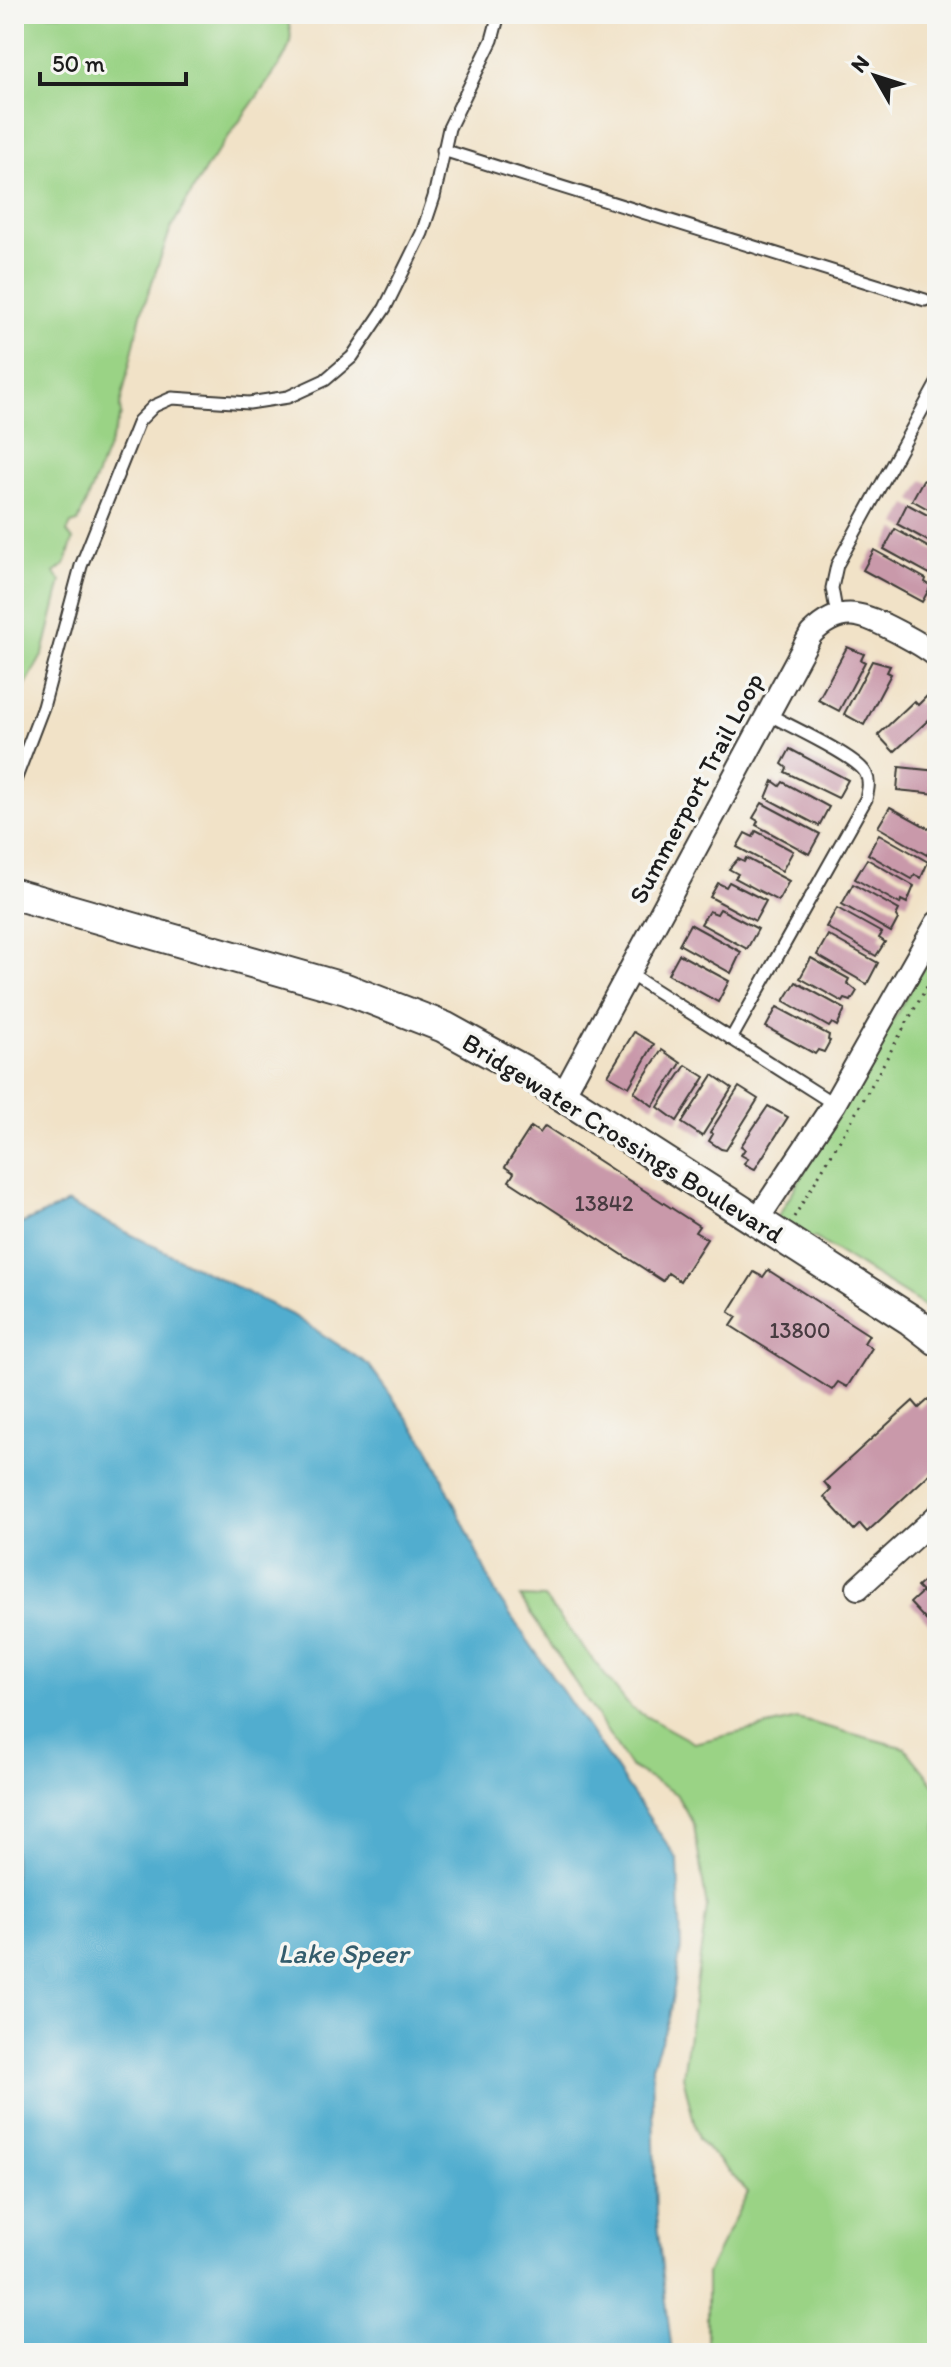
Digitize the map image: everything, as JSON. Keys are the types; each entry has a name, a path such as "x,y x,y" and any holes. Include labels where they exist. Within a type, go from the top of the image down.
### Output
{"street":[{"path":"837,616 854,613 871,618 934,646"},
{"name":"Summerport Trail Loop","path":"563,1095 811,634 824,621 837,616"},
{"name":"Bridgewater Crossings Boulevard","path":"14,894 346,989 401,1009 493,1052 757,1220 937,1340"},
{"path":"757,1220 834,1104 937,923"},
{"path":"858,1588 937,1516"}],"lane":[{"path":"14,783 43,707 81,566 139,421 154,406 172,398 249,403 270,401 306,390 338,370 358,350 376,325 414,251 434,197 443,150 458,108 492,40 499,14"},
{"path":"443,150 925,300"},
{"path":"837,616 832,588 837,565 937,383"},
{"path":"731,1039 866,799 869,786 867,776 854,761 768,714"},
{"path":"628,973 834,1104"}],"path":[{"path":"794,1217 937,969"}],"green space":[{"path":"14,14 284,14 291,34 289,47 279,66 206,168 171,228 141,314 120,406 121,415 78,522 71,524 67,532 73,540 65,565 54,573 61,581 43,654 20,695 14,729"},
{"path":"937,944 937,1317 815,1238 803,1238 776,1220"},
{"path":"520,1597 544,1598 631,1708 694,1743 798,1719 905,1748 937,1788 937,2353 707,2353 707,2273 748,2192 698,2139 683,2076 707,1908 694,1825 676,1794 630,1767"}],"water":[{"name":"Lake Speer","path":"68,1203 296,1317 369,1365 428,1447 496,1594 678,1860 681,1948 669,2018 652,2066 656,2216 672,2353 14,2353 14,1227"}],"building":[{"path":"923,480 937,488 937,514 912,500"},
{"path":"907,504 937,520 937,546 897,524"},
{"path":"895,529 937,552 935,577 884,549"},
{"path":"874,550 926,579 925,582 931,586 922,602 863,570"},
{"path":"847,647 864,654 861,660 865,662 839,711 818,700"},
{"path":"872,661 890,666 887,672 891,674 864,725 844,714"},
{"path":"927,696 936,706 933,710 935,714 894,752 878,735 914,701 918,705"},
{"path":"790,749 848,780 838,798 785,772 787,768 782,764"},
{"path":"899,767 937,771 937,794 897,790"},
{"path":"773,781 780,786 783,782 829,807 819,826 766,798"},
{"path":"762,803 820,834 809,854 756,825 758,821 753,818"},
{"path":"890,807 937,833 935,855 929,851 927,855 878,827"},
{"path":"756,831 793,851 782,871 737,847 745,833 753,837"},
{"path":"879,834 928,862 921,878 915,875 912,879 868,854"},
{"path":"746,858 789,881 778,901 735,878 738,874 729,869 738,859 744,862"},
{"path":"867,859 914,886 907,903 901,900 900,904 855,879"},
{"path":"729,882 766,901 755,921 710,897 718,883 726,887"},
{"path":"853,884 899,910 891,932 842,904"},
{"path":"837,908 882,933 879,938 885,942 876,956 826,927"},
{"path":"720,909 758,929 747,949 701,924 709,911 717,914"},
{"path":"690,924 741,952 731,973 679,944"},
{"path":"828,935 878,963 867,984 817,955"},
{"path":"679,954 729,981 718,1002 668,974"},
{"path":"811,958 849,979 847,983 857,991 851,1001 845,999 843,1002 800,978"},
{"path":"796,982 845,1009 837,1026 832,1023 829,1027 784,1001"},
{"path":"777,1007 829,1035 830,1041 824,1052 818,1050 815,1054 766,1027"},
{"path":"634,1032 654,1044 629,1087 608,1075"},
{"path":"662,1050 681,1063 653,1106 634,1092"},
{"path":"686,1065 705,1077 677,1121 658,1107"},
{"path":"713,1075 732,1088 702,1136 682,1123"},
{"path":"739,1087 758,1099 726,1150 721,1149 709,1141 713,1134 710,1132"},
{"path":"768,1106 788,1117 755,1169 744,1163 748,1159 741,1155 745,1149 741,1146"},
{"path":"545,1126 699,1226 695,1232 707,1239 680,1281 668,1273 663,1281 509,1181 514,1173 505,1167 531,1127 540,1133"},
{"path":"768,1270 869,1335 864,1343 872,1348 847,1387 838,1382 832,1390 731,1326 737,1317 729,1312 754,1272 763,1277"},
{"path":"928,1400 937,1411 937,1467 867,1532 860,1524 854,1530 824,1497 831,1490 824,1482 913,1401 919,1408"},
{"path":"937,1569 937,1632 910,1603 922,1592 917,1587"}]}
